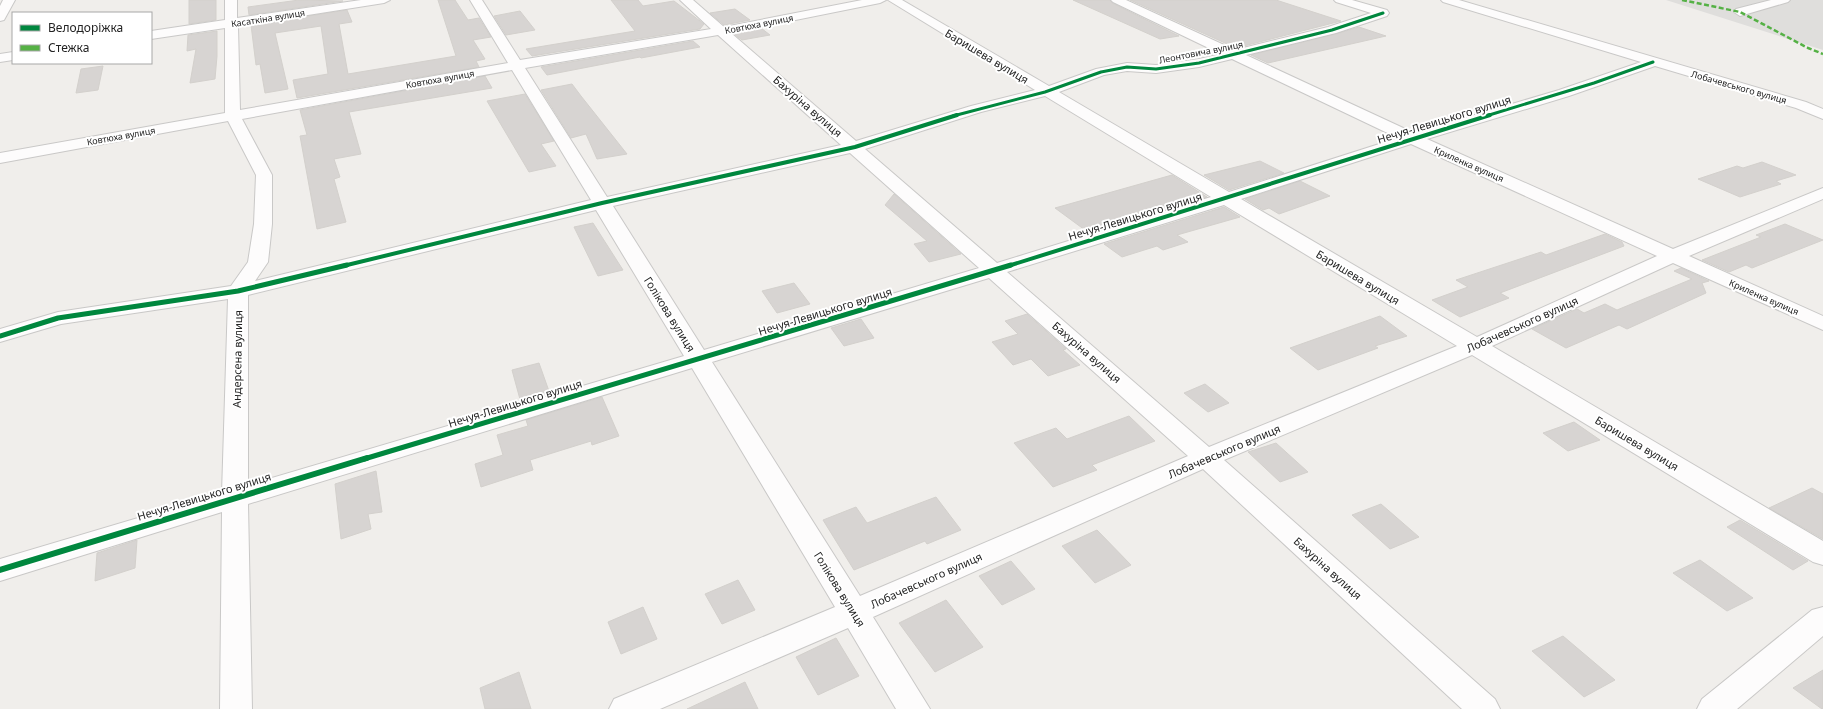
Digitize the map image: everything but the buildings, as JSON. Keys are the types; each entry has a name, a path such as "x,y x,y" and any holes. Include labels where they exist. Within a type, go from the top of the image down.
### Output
{"street":[{"path":"0,16 9,0"},
{"path":"231,0 230,23 233,116 264,175 263,224 258,262 238,291"},
{"name":"Касаткіна вулиця","path":"152,35 384,0"},
{"name":"Голікова вулиця","path":"476,0 914,709"},
{"name":"Бахуріна вулиця","path":"686,0 855,147 1206,458 1484,709"},
{"name":"Ковтюха вулиця","path":"0,158 721,31 880,0"},
{"name":"Баришева вулиця","path":"894,0 1045,92 1823,554"},
{"name":"Криленка вулиця","path":"1117,0 1412,138 1823,324"},
{"path":"1340,0 1383,13 1389,0"},
{"name":"Лобачевського вулиця","path":"1447,0 1801,105 1823,115"},
{"path":"1740,12 1784,0"},
{"name":"Леонтовича вулиця","path":"0,336 58,318 238,291 602,204 855,147 976,109 1045,92 1101,72 1127,67 1156,69 1234,55 1332,30 1383,13"},
{"path":"0,58 12,56"},
{"name":"Нечуя-Левицького вулиця","path":"0,570 235,497 1226,199 1412,138 1603,82 1653,62"},
{"name":"Лобачевського вулиця","path":"625,709 854,612 1206,458 1474,346 1673,256 1823,193"},
{"name":"Андерсена вулиця","path":"236,709 235,497 238,291"},
{"path":"1713,709 1823,619"}],"shaded area":[{"path":"1666,0 1823,0 1823,50"}],"marked path":[{"path":"1682,0 1740,12 1808,48 1823,54"}],"cycle path":[{"path":"0,336 58,318 238,291 602,203 855,147 976,109 1045,92 1101,72 1127,67 1156,69 1199,63 1332,30 1383,13"},
{"path":"0,570 1152,222 1413,138 1564,93 1653,62"}]}
